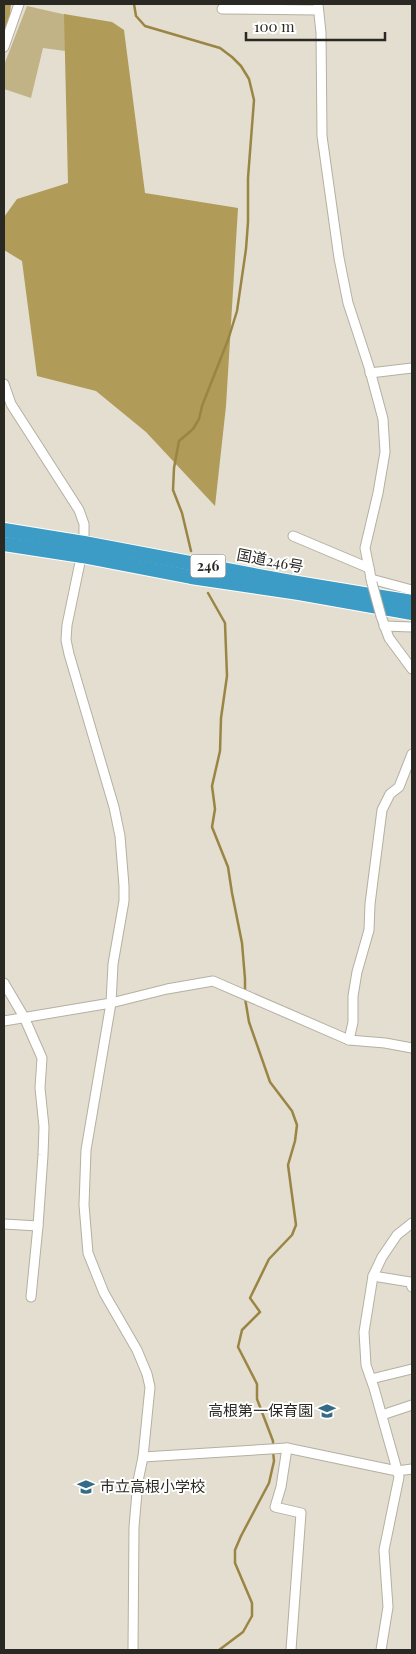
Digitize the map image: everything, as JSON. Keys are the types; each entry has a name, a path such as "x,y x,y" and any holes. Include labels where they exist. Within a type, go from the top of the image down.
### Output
{"highway":[{"name":"国道246号","path":"4,530 191,577 299,593 412,613"},
{"name":"国道246号","path":"4,544 83,550 412,602"}],"street":[{"path":"4,47 18,4"},
{"path":"222,9 318,7 321,33 322,136 339,258 348,303 383,418 385,452 378,494 365,548 380,616 389,638 412,669"},
{"path":"370,373 412,368"},
{"path":"4,384 10,404 79,510 84,524 83,550 66,625 66,640 114,807 120,836 124,901 113,964 111,1003 86,1150 85,1228 88,1253 104,1293 137,1350 150,1387 134,1527 133,1650"},
{"path":"293,536 369,568"},
{"path":"371,581 412,590"},
{"path":"384,626 412,627"},
{"path":"349,1040 353,1022 353,996 357,972 369,930 370,904 382,810 390,794 399,787 412,754"},
{"path":"4,1021 111,1003 167,989 213,981 349,1040 412,1048"},
{"path":"4,983 24,1017 42,1058 40,1088 44,1127 43,1155 30,1297"},
{"path":"381,1650 388,1607 384,1550 399,1477 366,1365 364,1332 373,1276 396,1235 412,1222"},
{"path":"4,1224 38,1226"},
{"path":"373,1276 410,1282 412,1287"},
{"path":"371,1379 412,1369"},
{"path":"382,1415 412,1405"},
{"path":"143,1457 284,1448 397,1471 412,1469"},
{"path":"284,1448 281,1486 275,1506 301,1513 290,1650"}],"shaded area":[{"path":"4,4 11,4 9,26 4,43"},
{"path":"27,6 67,15 65,51 43,48 31,98 4,89 4,65"},
{"path":"64,14 112,22 124,30 145,193 238,208 226,406 215,506 146,432 96,391 37,376 22,261 4,250 4,217 17,199 68,183"}],"waterway":[{"path":"134,4 136,16 145,26 220,48 232,57 241,66 249,79 254,100 248,178 246,249 237,311 199,419 193,429 179,441 174,468 173,490 182,513 191,551"},
{"path":"208,593 225,623 227,676 221,718 220,751 212,786 215,809 212,827 228,867 242,943 245,998 249,1022 270,1082 292,1111 297,1125 295,1141 288,1165 296,1225 292,1235 269,1259 250,1298 260,1312 242,1330 238,1347 257,1384 257,1399 273,1441 273,1446"},
{"path":"219,1650 243,1632 252,1616 252,1603 235,1563 235,1550 269,1483 274,1461 273,1451"}],"place":[{"name":"高根第一保育園","path":"327,1411"},
{"name":"市立高根小学校","path":"86,1487"}]}
